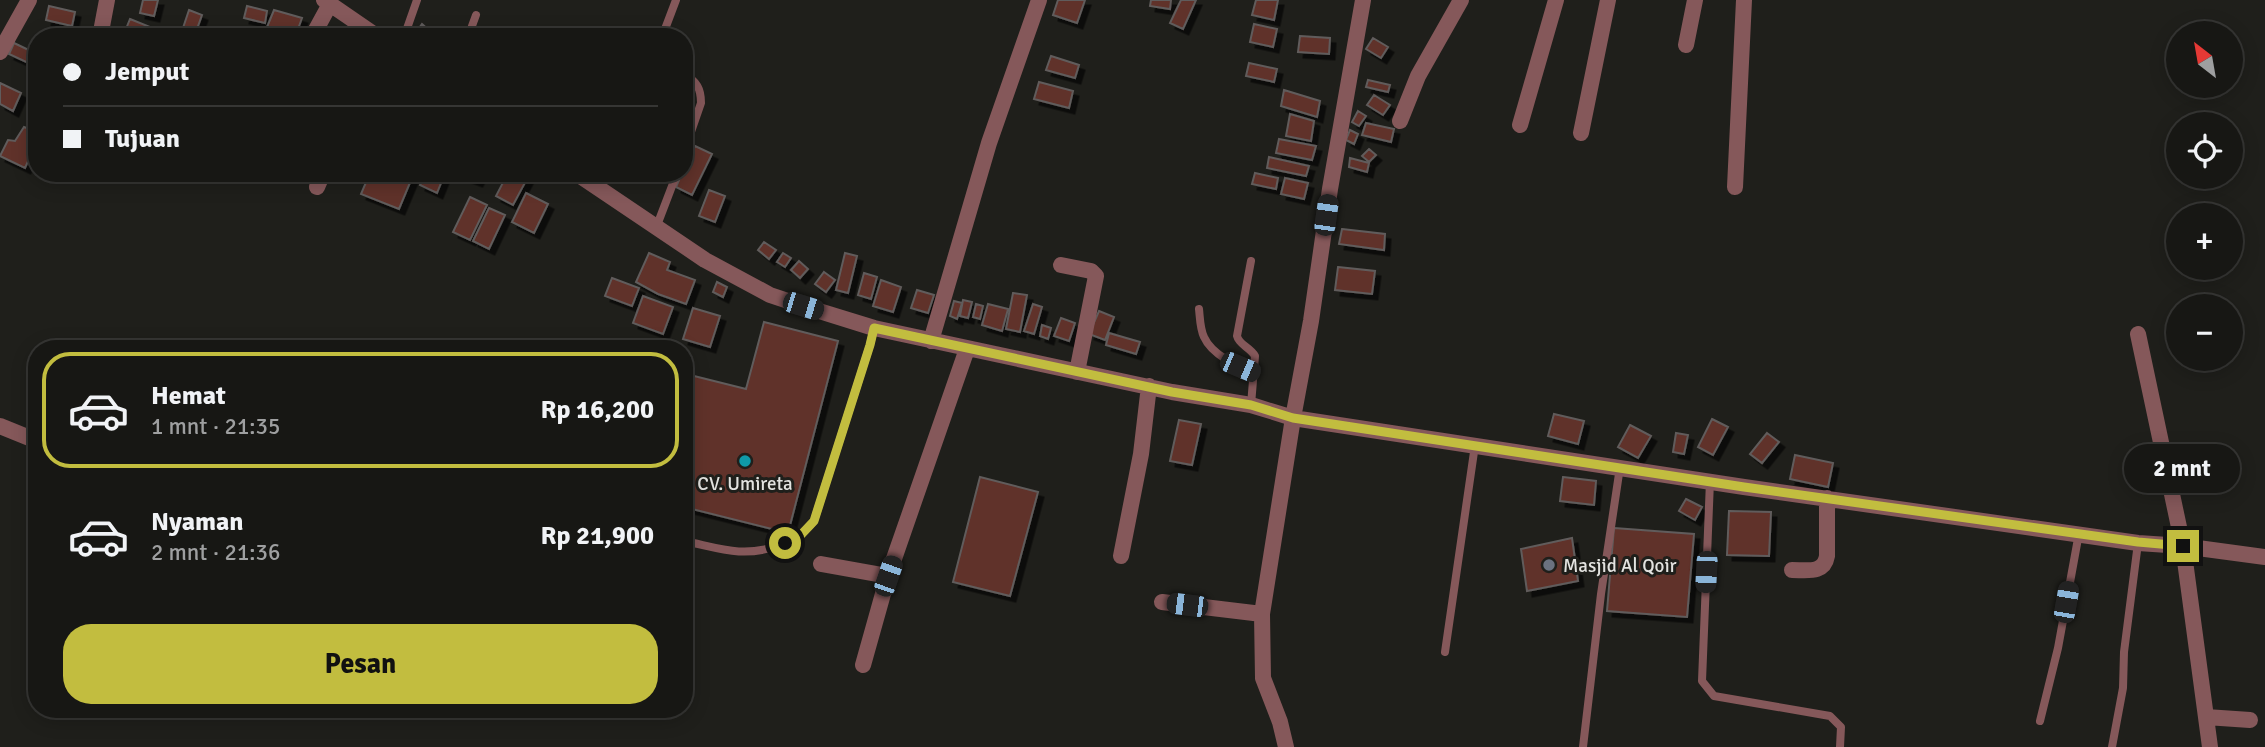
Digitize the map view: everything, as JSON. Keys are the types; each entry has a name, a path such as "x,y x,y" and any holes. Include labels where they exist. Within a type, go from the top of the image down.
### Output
{"street":[{"path":"0,52 29,0"},
{"path":"102,28 107,0"},
{"path":"931,341 989,143 1039,0"},
{"path":"1400,121 1418,76 1461,0"},
{"path":"1520,125 1556,0"},
{"path":"1581,133 1608,0"},
{"path":"1686,45 1695,0"},
{"path":"1735,187 1744,0"},
{"path":"316,28 327,2 365,28"},
{"path":"1286,747 1280,722 1263,678 1262,614 1311,321 1357,2"},
{"path":"589,182 705,260 770,295 874,328 931,341 1251,405 1293,418 1827,498 2265,557"},
{"path":"1061,265 1091,271 1096,278 1077,372"},
{"path":"2138,334 2183,546 2210,747"},
{"path":"863,665 888,576 967,349"},
{"path":"1121,556 1141,454 1149,386"},
{"path":"0,426 28,437"},
{"path":"1792,570 1814,570 1825,564 1827,498"},
{"path":"821,564 888,576"},
{"path":"1162,602 1262,614"},
{"path":"2206,717 2250,720"}],"lane":[{"path":"407,28 417,0"},
{"path":"665,28 676,0"},
{"path":"471,28 476,15"},
{"path":"693,81 701,95 701,103 693,126"},
{"path":"656,228 674,182"},
{"path":"1251,261 1237,336 1238,341 1254,355 1251,405"},
{"path":"1199,309 1202,331 1210,346 1233,363 1254,373"},
{"path":"693,543 750,553 798,538 806,531 814,521 874,328"},
{"path":"1445,652 1475,445"},
{"path":"1583,747 1601,594 1620,467"},
{"path":"1710,481 1702,681 1714,696 1830,716 1841,727 1840,747"},
{"path":"2040,721 2079,533"},
{"path":"2112,747 2123,688 2124,652 2138,542"}],"building":[{"path":"143,0 158,0 154,16 140,13"},
{"path":"1058,0 1085,0 1077,23 1053,15"},
{"path":"1151,0 1171,0 1170,9 1150,6"},
{"path":"1181,0 1196,0 1183,29 1170,23"},
{"path":"1256,0 1278,0 1274,20 1252,15"},
{"path":"49,6 75,12 72,26 46,20"},
{"path":"247,6 267,11 265,23 244,18"},
{"path":"189,10 202,15 197,28 183,28"},
{"path":"274,10 302,18 298,28 267,28"},
{"path":"130,19 152,28 126,28"},
{"path":"1254,24 1277,29 1273,47 1250,42"},
{"path":"1300,36 1330,38 1329,54 1298,52"},
{"path":"1373,38 1388,47 1381,58 1366,49"},
{"path":"14,43 28,50 28,63 9,54"},
{"path":"1051,56 1079,65 1075,78 1046,70"},
{"path":"1249,63 1277,69 1274,82 1246,76"},
{"path":"1368,80 1390,85 1388,92 1366,87"},
{"path":"1039,82 1073,91 1069,108 1034,99"},
{"path":"0,83 21,93 13,111 0,104"},
{"path":"1284,90 1320,101 1317,117 1281,106"},
{"path":"1374,95 1390,105 1383,115 1367,105"},
{"path":"1358,111 1366,116 1359,126 1352,122"},
{"path":"1290,114 1314,121 1311,141 1286,136"},
{"path":"1366,123 1394,129 1391,142 1362,135"},
{"path":"24,127 28,129 28,161 25,168 0,156 8,140 15,141"},
{"path":"1350,130 1358,134 1354,144 1346,140"},
{"path":"1279,139 1316,146 1312,160 1276,153"},
{"path":"695,146 712,154 692,195 676,187 678,182 693,182"},
{"path":"1369,149 1376,155 1369,162 1362,156"},
{"path":"1269,157 1309,166 1306,176 1267,168"},
{"path":"1350,158 1369,163 1367,172 1349,167"},
{"path":"1255,173 1278,178 1276,189 1252,184"},
{"path":"1285,178 1308,183 1304,199 1281,194"},
{"path":"366,182 410,182 399,209 361,194"},
{"path":"421,182 441,182 437,193 420,185"},
{"path":"503,182 525,182 513,205 496,196"},
{"path":"709,190 725,196 715,222 699,216"},
{"path":"526,193 548,204 534,233 512,222"},
{"path":"470,197 487,205 470,240 453,232"},
{"path":"489,208 505,215 489,249 473,241"},
{"path":"1342,229 1385,234 1384,250 1339,244"},
{"path":"764,242 776,250 769,259 758,250"},
{"path":"649,253 670,262 667,270 695,280 686,304 658,294 636,282"},
{"path":"783,253 791,258 785,267 777,262"},
{"path":"845,253 857,256 848,293 836,290"},
{"path":"799,261 808,269 800,278 791,270"},
{"path":"1338,267 1375,271 1372,294 1335,290"},
{"path":"824,272 835,280 826,292 815,284"},
{"path":"864,273 877,277 871,299 858,295"},
{"path":"612,278 639,288 632,306 605,296"},
{"path":"881,280 901,287 893,312 873,306"},
{"path":"717,282 727,287 723,297 713,292"},
{"path":"917,290 934,295 928,313 911,308"},
{"path":"1013,293 1027,295 1020,332 1006,329"},
{"path":"643,296 673,307 663,334 633,323"},
{"path":"963,300 972,302 968,318 960,316"},
{"path":"954,301 962,303 957,319 950,316"},
{"path":"976,304 983,306 980,319 973,317"},
{"path":"988,304 1008,309 1002,331 982,325"},
{"path":"1033,304 1042,307 1034,334 1024,331"},
{"path":"693,308 720,316 710,347 683,339"},
{"path":"1099,311 1114,317 1105,340 1089,334"},
{"path":"1061,318 1075,323 1069,341 1054,336"},
{"name":"CV. Umireta","path":"764,322 838,341 788,533 693,509 694,376 746,389"},
{"path":"1042,325 1051,328 1048,339 1040,336"},
{"path":"1109,333 1140,342 1136,354 1106,345"},
{"path":"1554,414 1584,421 1578,444 1548,436"},
{"path":"1712,419 1728,427 1713,455 1698,447"},
{"path":"1179,420 1201,424 1192,465 1170,461"},
{"path":"1630,425 1651,436 1638,458 1618,447"},
{"path":"1676,433 1688,435 1684,454 1673,452"},
{"path":"1767,433 1779,442 1762,463 1750,454"},
{"path":"1795,455 1833,463 1828,487 1790,479"},
{"path":"980,477 1038,492 1010,596 953,582"},
{"path":"1563,477 1596,481 1594,505 1560,501"},
{"path":"1686,499 1702,507 1695,520 1679,511"},
{"path":"1729,511 1771,512 1769,556 1727,555"},
{"path":"1614,528 1694,534 1687,617 1607,611"},
{"name":"Masjid Al Qoir","path":"1572,538 1578,581 1527,591 1521,549"}],"place":[{"name":"CV. Umireta","path":"745,461"},
{"name":"Masjid Al Qoir","path":"1549,565"}],"route":[{"path":"785,543 798,538 814,521 874,328 1172,392 1251,405 1293,418 1744,487 2183,546"}]}
